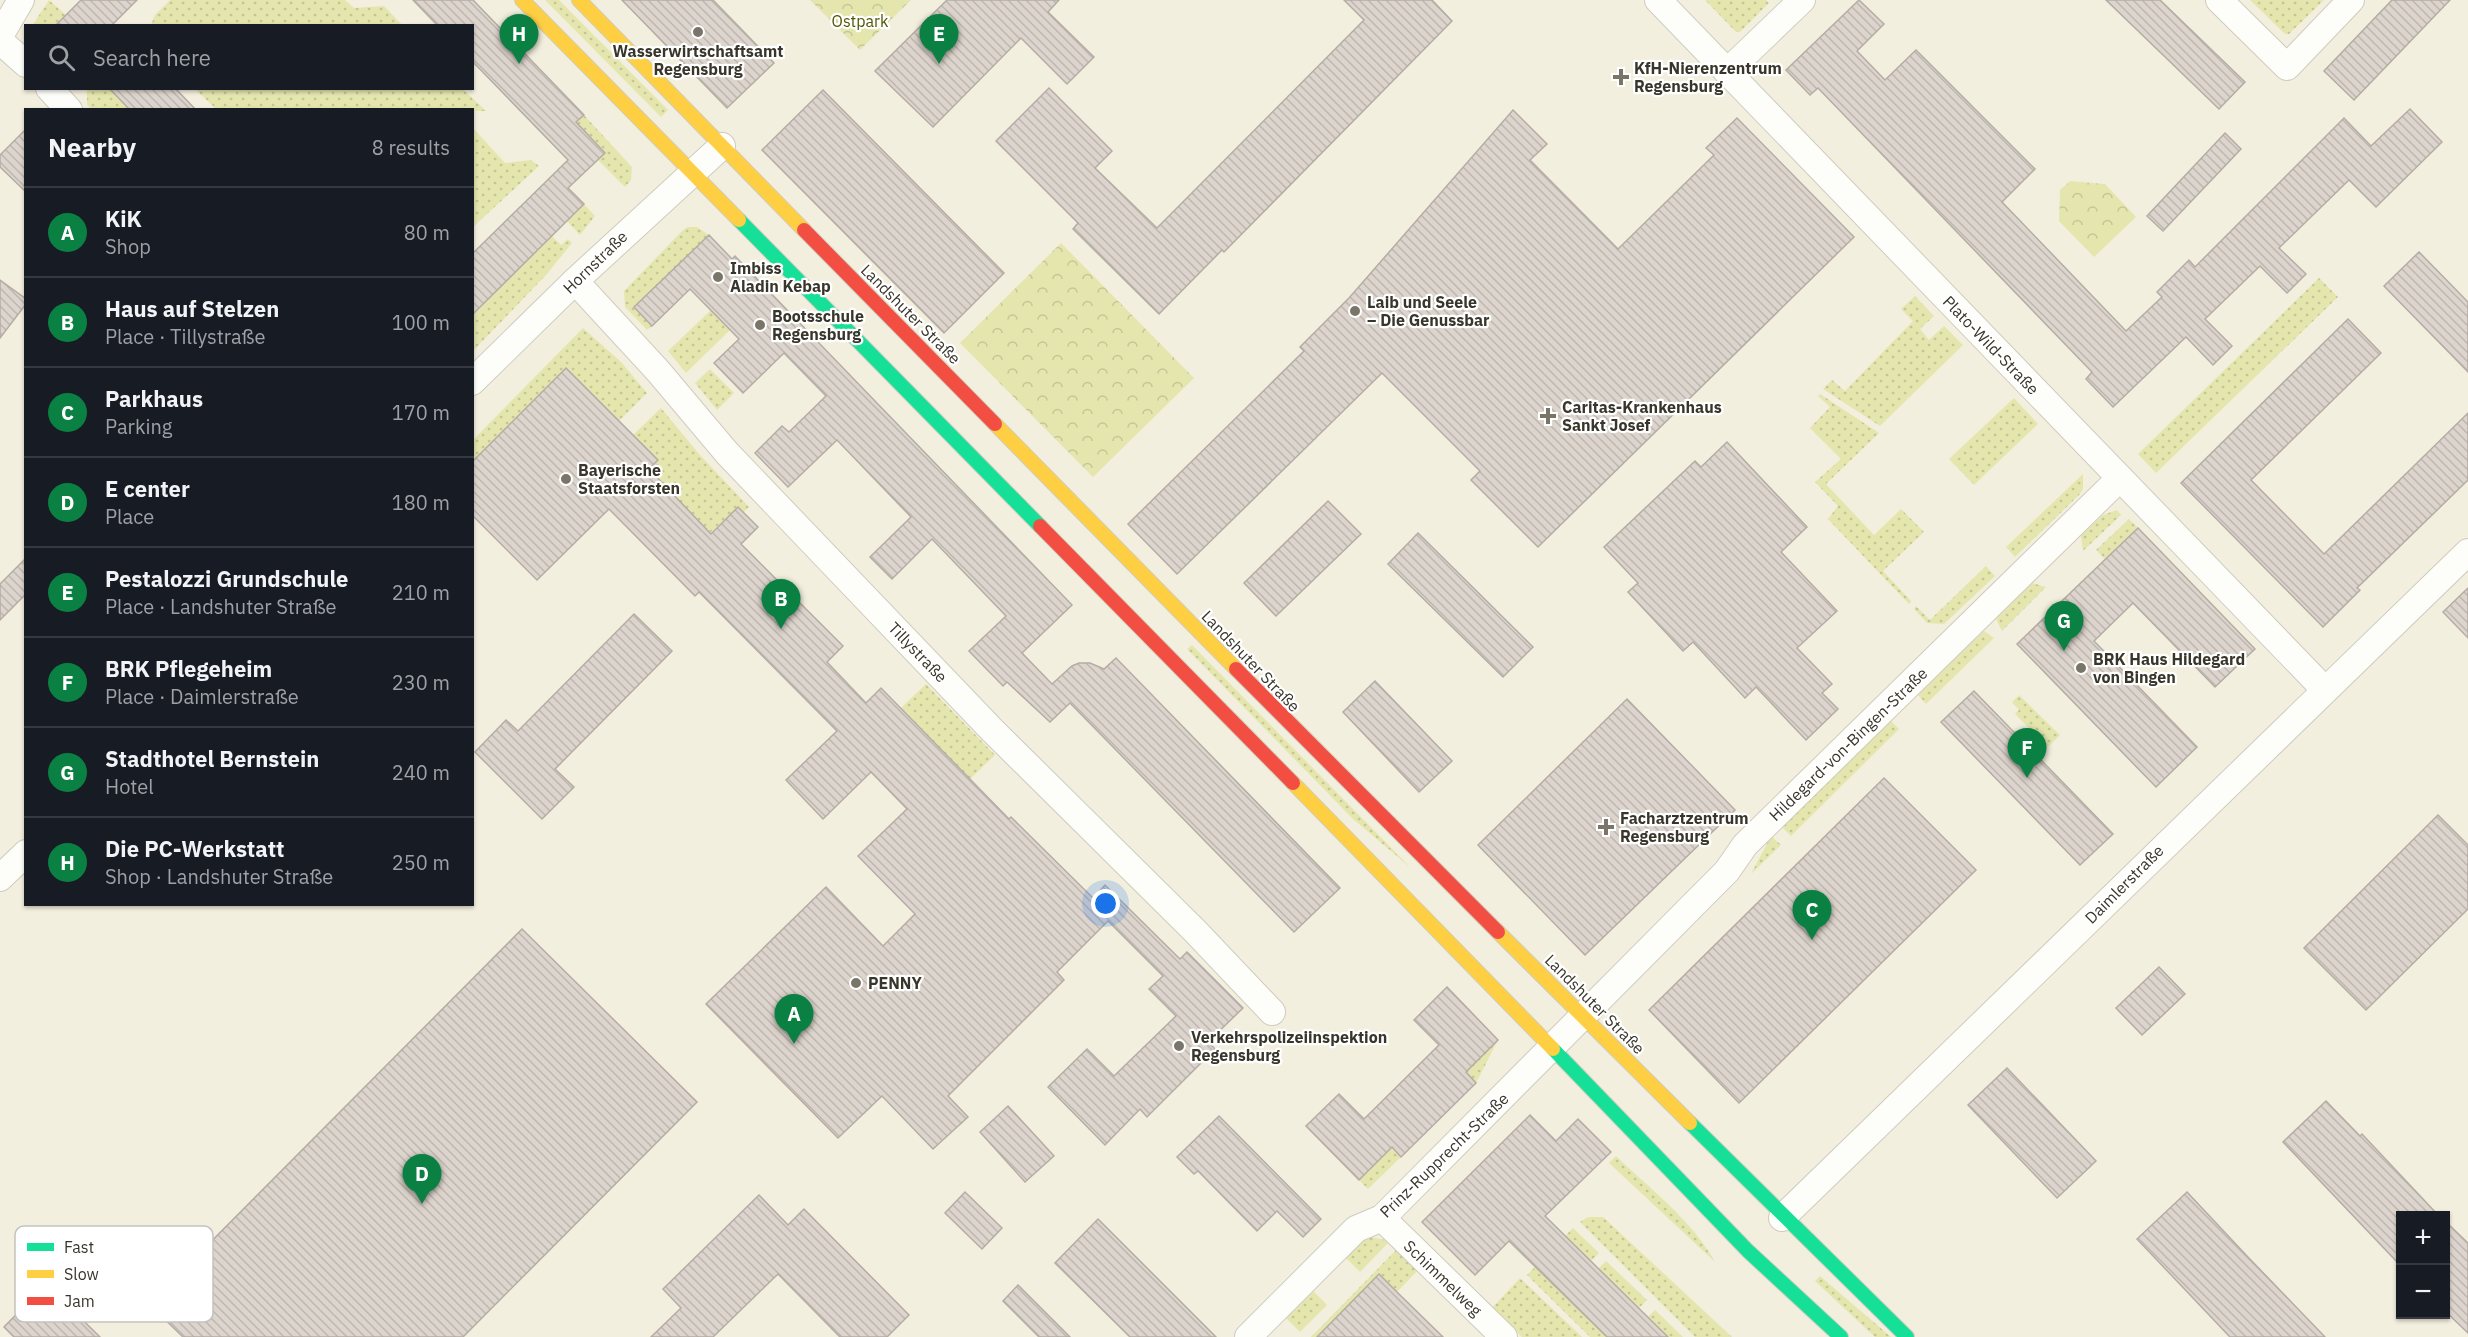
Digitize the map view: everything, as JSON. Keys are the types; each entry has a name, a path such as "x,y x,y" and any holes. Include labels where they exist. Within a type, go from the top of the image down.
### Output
{"main road":[{"path":"522,0 1551,1046 1748,1251 1841,1337"},
{"name":"Landshuter Straße","path":"579,0 1256,692 1582,1015 1782,1218 1907,1337"}],"street":[{"path":"21,0 0,38 24,62"},
{"name":"Plato-Wild-Straße","path":"1658,0 2325,690"},
{"path":"1727,72 1802,0"},
{"path":"2219,0 2287,67 2351,0"},
{"path":"51,90 67,108"},
{"name":"Hornstraße","path":"474,380 575,281 722,146"},
{"name":"Tillystraße","path":"575,281 658,371 727,453 992,730 1195,931 1272,1012"},
{"name":"Hildegard-von-Bingen-Straße","path":"1582,1015 1727,871 1745,845 2120,478"},
{"name":"Daimlerstraße","path":"1782,1218 2468,552"},
{"path":"0,878 24,855"},
{"name":"Prinz-Rupprecht-Straße","path":"1248,1337 1356,1229 1382,1218 1582,1015"},
{"name":"Schimmelweg","path":"1382,1218 1504,1337"}],"green space":[{"path":"49,0 66,15 56,24 33,24"},
{"path":"170,0 345,0 354,8 384,6 401,24 151,24 155,15"},
{"path":"545,0 559,0 668,110 661,117"},
{"name":"Ostpark","path":"810,0 911,0 860,50"},
{"path":"1705,0 1766,0 1769,3 1740,32 1736,32"},
{"path":"2250,0 2324,0 2289,34 2285,34"},
{"path":"87,90 110,90 129,108 91,108 87,105"},
{"path":"196,90 464,90 486,111 474,111 474,108 215,108"},
{"path":"584,115 632,167 631,180 625,187 598,160 605,153 576,122"},
{"path":"474,129 505,163 531,160 539,166 474,226"},
{"path":"2070,181 2105,184 2136,217 2094,257 2059,221 2060,190"},
{"path":"584,204 595,216 580,235 567,221"},
{"path":"688,227 697,227 709,235 634,307 652,326 647,330 625,307 624,291"},
{"path":"552,236 561,245 568,239 572,243 546,275 474,350 474,314"},
{"path":"1061,243 1194,378 1093,477 960,343"},
{"path":"2319,278 2338,297 2156,473 2138,454"},
{"path":"1915,296 1934,316 1920,329 1929,340 1944,326 1963,345 1880,426 1823,389 1832,380 1845,391 1913,321 1901,309"},
{"path":"711,310 730,330 686,373 668,351"},
{"path":"583,328 621,362 647,393 619,421 566,369 474,461 474,439"},
{"path":"710,369 734,393 717,410 695,383"},
{"path":"1820,394 1879,433 1826,484 1874,535 1901,509 1924,532 1883,571 1911,601 1909,604 1828,519 1838,506 1815,482 1841,459 1810,428 1830,407 1818,396"},
{"path":"2014,398 2038,424 1974,485 1949,459"},
{"path":"661,408 699,454 749,507 743,513 738,507 710,533 674,497 659,499 669,489 649,469 658,460 633,435"},
{"path":"2083,474 2083,489 2079,495 2015,557 2006,547"},
{"path":"2117,510 2121,515 2083,551 2081,535 2103,515"},
{"path":"2129,519 2138,528 2105,559 2096,550"},
{"path":"1986,566 1995,576 1944,624 1927,623 1914,609 1916,606 1930,620"},
{"path":"2032,583 2046,587 2002,631 1996,619"},
{"path":"1984,631 1994,638 1926,704 1917,694"},
{"path":"1192,645 1411,868 1353,819 1187,649"},
{"path":"926,684 995,755 970,779 901,708"},
{"path":"2019,695 2060,735 2048,747 2015,714 2019,710 2012,702"},
{"path":"1890,720 1899,729 1791,836 1782,827"},
{"path":"1771,836 1781,845 1751,874"},
{"path":"1498,1040 1476,1083 1466,1072"},
{"path":"1392,1147 1401,1157 1368,1189 1359,1180"},
{"path":"1616,1156 1683,1219 1695,1232 1715,1262 1609,1163"},
{"path":"1588,1217 1603,1217 1732,1337 1695,1337 1580,1222"},
{"path":"1573,1228 1599,1253 1591,1261 1565,1236"},
{"path":"1371,1237 1390,1241 1360,1272 1345,1257 1364,1240"},
{"path":"1399,1247 1420,1268 1397,1292 1379,1274 1317,1337 1311,1337"},
{"path":"1606,1261 1647,1300 1639,1308 1598,1269"},
{"path":"1535,1267 1607,1337 1590,1337 1527,1275"},
{"path":"1820,1276 1891,1337 1875,1337 1815,1281"},
{"path":"1520,1278 1582,1337 1522,1337 1492,1308"},
{"path":"1312,1290 1327,1305 1300,1332 1285,1317"},
{"path":"1655,1310 1683,1337 1668,1337 1648,1317"}],"building":[{"path":"81,0 137,0 113,24 57,24"},
{"path":"413,0 473,0 584,115 576,122 605,153 568,188 584,204 474,313 474,252 568,160 474,63 474,24 436,24"},
{"name":"Wasserwirtschaftsamt Regensburg","path":"622,0 713,0 774,63 727,108"},
{"path":"947,0 1059,0 1048,12 1094,57 1067,84 1021,38 933,127 875,71"},
{"path":"1344,0 1432,0 1452,21 1224,252 1222,250 1159,314 1073,229 1078,223 996,141 1049,88 1112,151 1095,168 1157,228 1364,20"},
{"path":"1859,0 1884,24 1857,51 1885,80 1916,50 2035,169 2002,202 2126,331 2162,297 2157,292 2189,260 2195,267 2344,118 2371,146 2410,109 2442,142 2376,207 2349,180 2279,248 2306,274 2287,293 2260,266 2205,319 2232,346 2213,365 2186,337 2113,407 2086,379 2092,372 1818,88 1810,95 1786,70"},
{"path":"2106,0 2160,0 2245,82 2219,109"},
{"path":"2392,0 2450,0 2354,100 2324,71"},
{"path":"111,90 177,90 194,108 128,108"},
{"path":"823,90 1004,273 944,333 762,150"},
{"name":"Caritas-Krankenhaus Sankt Josef","path":"1513,110 1547,144 1530,160 1618,249 1714,155 1706,148 1737,118 1854,237 1538,547 1471,480 1480,471 1382,373 1177,574 1128,524 1304,351 1300,347 1349,298"},
{"path":"24,131 24,190 0,167 0,155"},
{"path":"2225,133 2241,149 2163,231 2147,216"},
{"path":"709,235 732,259 735,256 1072,605 1022,653 1052,684 1072,666 1079,663 1090,663 1104,669 1116,658 1340,888 1294,932 1070,703 1050,722 1007,682 1003,686 969,651 1006,616 932,539 892,579 870,557 911,517 837,440 788,487 755,453 782,426 789,432 826,396 784,353 743,393 714,363 739,339 690,289 652,326 634,307"},
{"path":"2419,252 2468,302 2468,372 2384,286"},
{"path":"0,280 24,298 24,307 0,338"},
{"path":"2348,319 2381,353 2251,480 2324,554 2468,413 2468,480 2357,588 2360,590 2323,627 2181,483"},
{"path":"566,368 658,460 649,469 711,534 738,507 758,527 741,544 843,646 827,662 866,703 881,688 1009,819 1011,817 1093,898 1105,885 1180,959 1187,952 1243,1008 1208,1042 1215,1049 1147,1117 1140,1109 1105,1145 1048,1087 1087,1049 1114,1076 1176,1016 1149,989 1163,976 1108,921 1057,972 1064,980 948,1096 968,1117 933,1149 882,1096 838,1138 706,1004 826,887 883,946 915,914 858,856 907,809 871,772 823,819 786,780 837,731 699,592 695,596 609,509 537,580 474,517 474,460"},
{"path":"1727,442 1807,527 1781,552 1837,611 1797,648 1832,684 1822,693 1838,709 1806,740 1756,687 1745,698 1693,642 1683,651 1628,592 1638,583 1604,547 1695,461 1701,467"},
{"path":"1328,501 1361,534 1276,616 1244,583"},
{"name":"BRK Haus Hildegard von Bingen","path":"2138,528 2255,649 2215,687 2133,603 2094,641 2197,747 2156,787 2017,644"},
{"path":"1418,533 1533,647 1503,677 1388,564"},
{"path":"24,560 24,596 0,620 0,584"},
{"path":"2468,588 2468,638 2443,612"},
{"path":"634,614 672,651 555,769 574,787 542,819 475,752 506,720 518,731"},
{"path":"1375,681 1452,761 1419,792 1343,712"},
{"path":"1974,691 2113,834 2080,865 1941,722"},
{"name":"Facharztzentrum Regensburg","path":"1627,699 1735,810 1585,955 1478,845"},
{"path":"1884,778 1976,870 1739,1103 1649,1010"},
{"path":"2438,815 2468,845 2468,909 2366,1010 2304,948"},
{"path":"522,929 697,1102 463,1337 183,1337 168,1322 213,1322 213,1240"},
{"path":"2159,967 2185,994 2142,1035 2116,1008"},
{"path":"1447,987 1498,1040 1466,1072 1476,1083 1401,1157 1392,1147 1359,1180 1306,1126 1339,1094 1364,1119 1439,1045 1414,1020"},
{"path":"2007,1068 2096,1161 2057,1198 1968,1105"},
{"path":"2326,1101 2360,1136 2362,1134 2434,1211 2396,1211 2396,1261 2283,1142"},
{"path":"1008,1106 1054,1156 1025,1182 980,1132"},
{"path":"1530,1115 1556,1141 1578,1119 1611,1152 1545,1216 1668,1337 1607,1337 1509,1241 1475,1275 1422,1222"},
{"path":"1219,1116 1321,1219 1303,1237 1277,1211 1257,1231 1198,1171 1194,1174 1177,1157"},
{"path":"965,1192 1002,1228 982,1249 945,1213"},
{"path":"2187,1192 2325,1337 2230,1337 2137,1239"},
{"path":"759,1195 788,1225 804,1209 909,1315 887,1337 840,1337 778,1274 713,1337 651,1337 681,1308 663,1289"},
{"path":"1098,1219 1216,1337 1130,1337 1055,1263"},
{"path":"2450,1226 2468,1243 2468,1333 2450,1316"},
{"path":"1379,1274 1401,1296 1443,1337 1317,1337"},
{"path":"1018,1285 1070,1337 1039,1337 1003,1301"},
{"path":"15,1316 15,1322 85,1322 100,1337 14,1337 4,1327"}],"traffic: fast":[{"path":"739,220 1040,526"},
{"path":"1553,1049 1748,1251 1841,1337"},
{"path":"1690,1123 1907,1337"}],"traffic: slow":[{"path":"522,0 739,220"},
{"path":"579,0 804,230"},
{"path":"995,424 1236,669"},
{"path":"1293,783 1553,1049"},
{"path":"1498,932 1690,1123"}],"traffic: jam":[{"path":"804,230 995,424"},
{"path":"1040,526 1293,783"},
{"path":"1236,669 1498,932"}],"place":[{"name":"Wasserwirtschaftsamt Regensburg","path":"698,32"},
{"name":"Die PC-Werkstatt","path":"519,64"},
{"name":"Pestalozzi Grundschule","path":"939,64"},
{"name":"KfH-Nierenzentrum Regensburg","path":"1621,77"},
{"name":"Imbiss Aladin Kebap","path":"718,277"},
{"name":"Laib und Seele – Die Genussbar","path":"1355,311"},
{"name":"Bootsschule Regensburg","path":"760,325"},
{"name":"Caritas-Krankenhaus Sankt Josef","path":"1548,416"},
{"name":"Bayerische Staatsforsten","path":"566,479"},
{"name":"Haus auf Stelzen","path":"781,629"},
{"name":"Stadthotel Bernstein","path":"2064,651"},
{"name":"BRK Haus Hildegard von Bingen","path":"2081,668"},
{"name":"BRK Pflegeheim","path":"2027,778"},
{"name":"Facharztzentrum Regensburg","path":"1606,827"},
{"name":"Parkhaus","path":"1812,940"},
{"name":"PENNY","path":"856,983"},
{"name":"KiK","path":"794,1044"},
{"name":"Verkehrspolizeiinspektion Regensburg","path":"1179,1046"},
{"name":"E center","path":"422,1204"}]}
